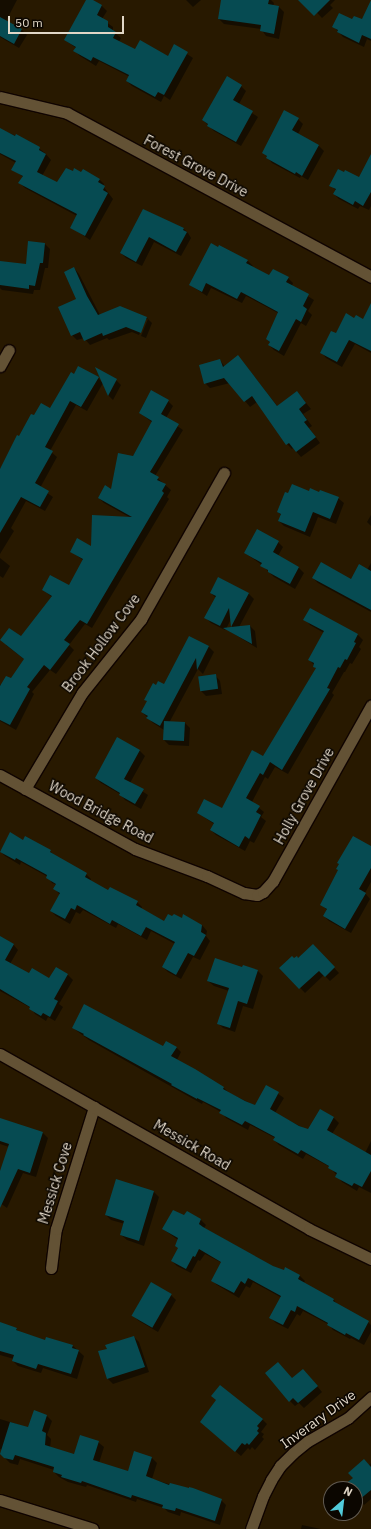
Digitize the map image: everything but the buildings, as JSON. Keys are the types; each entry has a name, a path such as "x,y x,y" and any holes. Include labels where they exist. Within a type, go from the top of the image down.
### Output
{"street":[{"name":"Forest Grove Drive","path":"0,97 67,113 371,277"},
{"path":"0,366 9,350"},
{"name":"Brook Hollow Cove","path":"25,789 82,694 141,619 224,473"},
{"name":"Holly Grove Drive","path":"257,895 263,892 273,881 371,706"},
{"name":"Wood Bridge Road","path":"0,775 135,849 200,873 244,893 257,895"},
{"name":"Messick Road","path":"0,1054 309,1229 371,1259"},
{"name":"Messick Cove","path":"50,1268 56,1229 94,1107"},
{"name":"Inverary Drive","path":"251,1529 263,1496 280,1466 298,1449 348,1418 371,1397"},
{"path":"0,1500 93,1529"}]}
